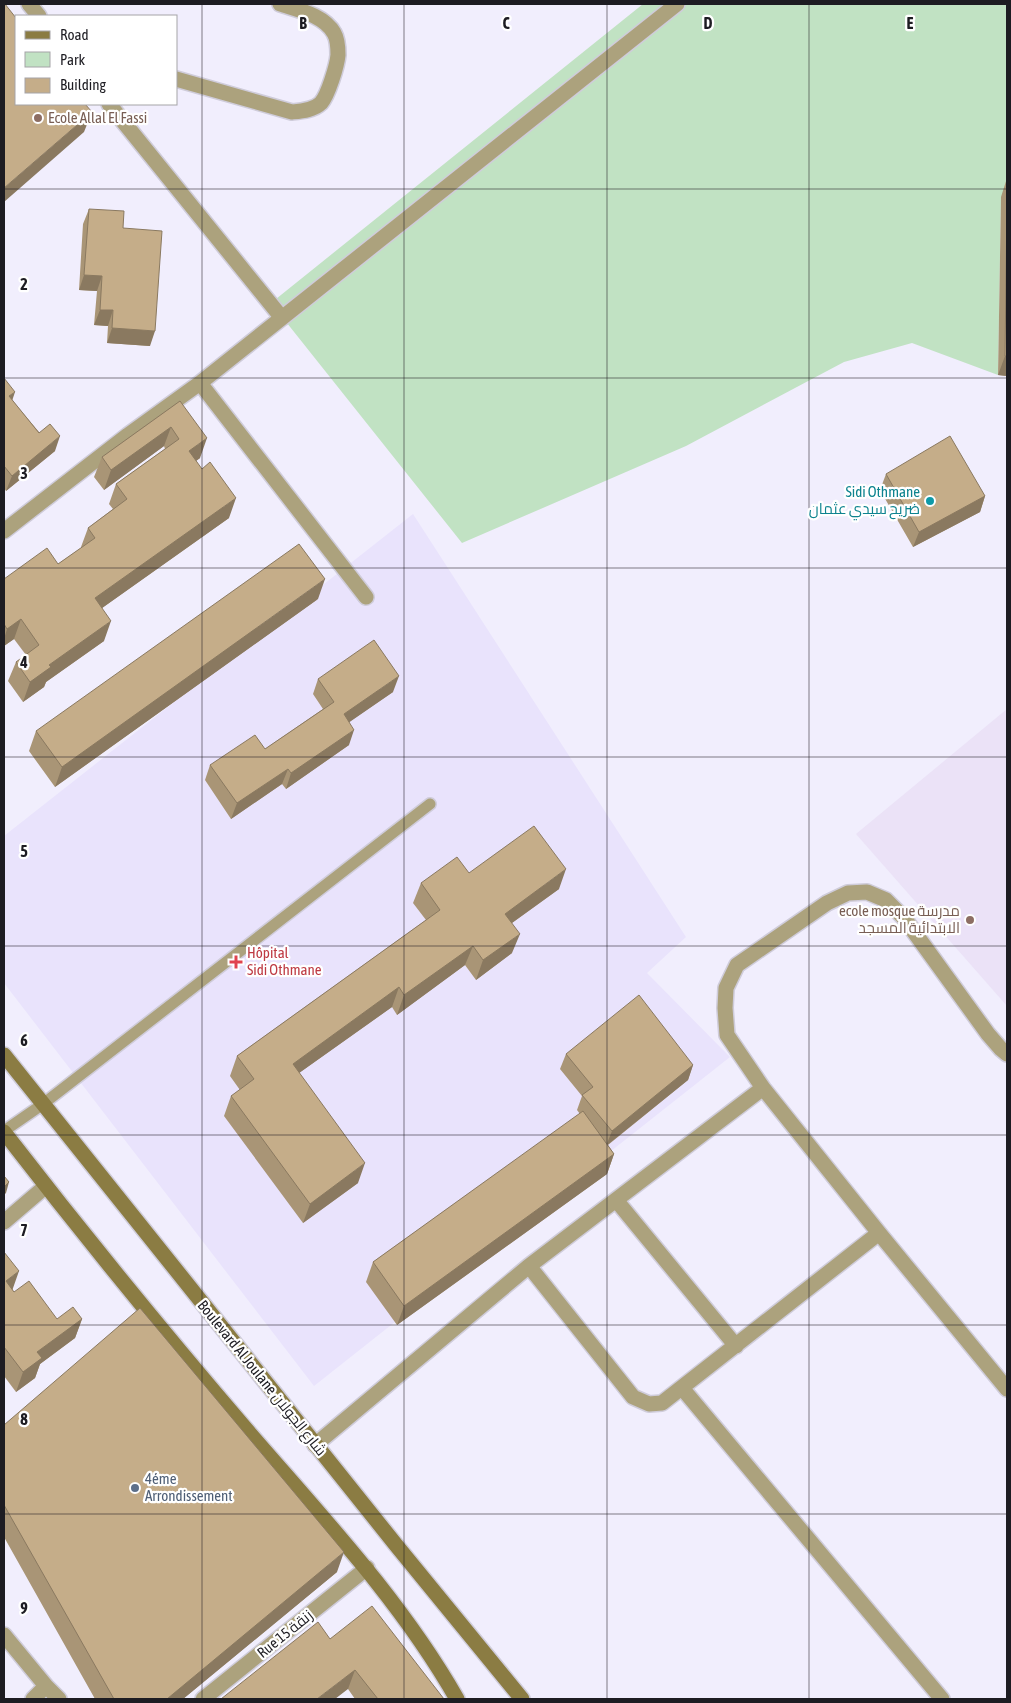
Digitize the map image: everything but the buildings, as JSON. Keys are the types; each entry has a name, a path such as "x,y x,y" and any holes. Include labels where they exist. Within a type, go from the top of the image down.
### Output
{"main road":[{"name":"Boulevard Al Joulane شارع الجولان","path":"4,1055 315,1445 522,1699"},
{"path":"4,1132 176,1347 367,1568 432,1656 457,1699"}],"street":[{"path":"29,4 38,15"},
{"path":"178,80 292,112 305,111 320,103 327,89 338,55 334,32 324,22 313,16 280,4"},
{"path":"4,531 128,435 200,383 677,4"},
{"path":"111,105 282,318"},
{"path":"200,383 366,597"},
{"path":"1007,1054 988,1034 904,918 886,900 867,892 848,893 827,902 737,964 726,988 727,1035 763,1088 878,1233 1007,1390"},
{"path":"315,1445 529,1266 763,1088"},
{"path":"4,1222 46,1186"},
{"path":"616,1200 736,1346"},
{"path":"529,1266 633,1397 649,1404 662,1403 878,1233"},
{"path":"682,1388 942,1699"},
{"name":"Rue 15 زنقة","path":"204,1699 367,1568"},
{"path":"4,1635 59,1699"},
{"path":"33,1699 46,1686"}],"lane":[{"path":"4,1132 43,1104 430,804"}],"shaded area":[{"path":"413,514 686,937 647,973 730,1057 314,1386 4,983 4,836"},
{"name":"ecole mosque مدرسة الابتدائية المسجد","path":"1007,709 1007,1006 856,834"}],"green space":[{"path":"643,4 1007,4 1007,197 1001,197 998,375 912,343 844,362 686,446 462,543 271,303"}],"place":[{"name":"Ecole Allal El Fassi","path":"38,118"},
{"name":"Sidi Othmane ضريح سيدي عثمان","path":"930,501"},
{"name":"ecole mosque مدرسة الابتدائية المسجد","path":"970,920"},
{"name":"Hôpital Sidi Othmane","path":"236,962"},
{"name":"4éme Arrondissement","path":"135,1488"}]}
